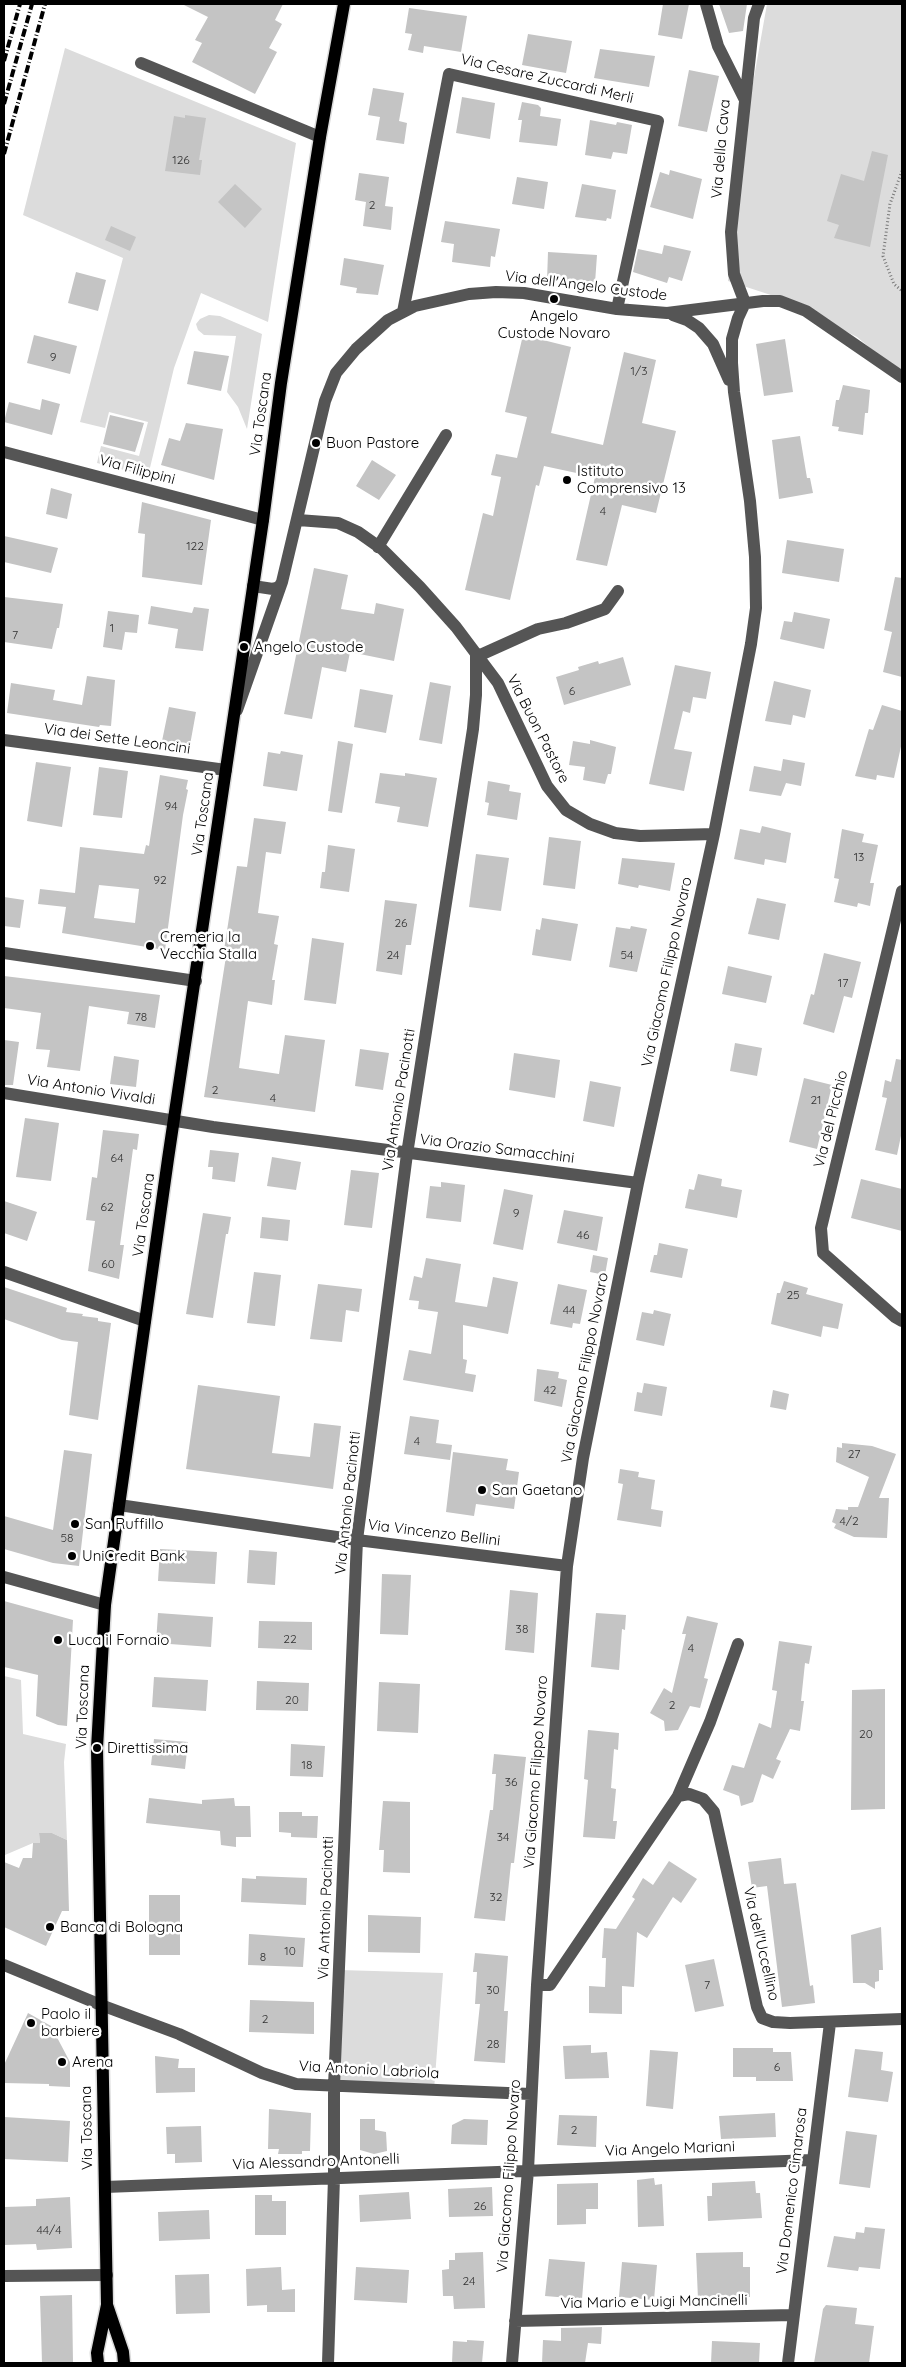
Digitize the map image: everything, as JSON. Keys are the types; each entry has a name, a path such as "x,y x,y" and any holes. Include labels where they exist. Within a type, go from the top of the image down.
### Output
{"main road":[{"name":"Via Toscana","path":"98,2363 97,2353 107,2305 97,1748 105,1605 174,1119 263,520 281,383 320,137 344,4"},
{"name":"Via Toscana","path":"107,2305 123,2352 124,2363"}],"street":[{"name":"Via della Cava","path":"706,4 718,46 744,98 731,232 734,274 745,303"},
{"path":"744,98 754,18 759,4"},
{"path":"142,63 320,137"},
{"name":"Via Cesare Zuccardi Merli","path":"403,312 449,74 658,121 617,309"},
{"name":"Via dell'Angelo Custode","path":"233,721 282,582 325,401 336,373 356,348 388,320 414,306 438,299 496,292 524,294 617,309 667,314 745,303 780,301 806,311 902,377"},
{"name":"Via Giacomo Filippo Novaro","path":"512,2363 528,2170 537,1985 567,1566 584,1458 638,1183 714,834 752,644 756,608 755,557 750,500 734,392 732,339 745,303"},
{"name":"Via Giacomo Filippo Novaro","path":"667,314 687,320 699,328 713,344 734,392"},
{"path":"378,546 446,434"},
{"name":"Via Filippini","path":"4,452 263,520"},
{"name":"Via Buon Pastore","path":"298,520 338,523 358,532 378,546 420,586 477,654 498,683 547,786 566,810 590,824 615,833 640,836 714,834"},
{"path":"253,586 273,589 279,587 282,582"},
{"path":"477,654 538,629 566,623 605,609 618,591"},
{"name":"Via Antonio Pacinotti","path":"328,2363 334,2178 334,2086 357,1540 407,1154 473,729 477,654"},
{"name":"Via dei Sette Leoncini","path":"4,740 226,770"},
{"name":"Via del Picchio","path":"902,891 821,1228 823,1252 895,1317 902,1321"},
{"path":"4,953 196,981"},
{"name":"Via Antonio Vivaldi","path":"4,1093 174,1119"},
{"name":"Via Orazio Samacchini","path":"174,1119 213,1127 407,1154 638,1183"},
{"path":"4,1272 145,1321"},
{"name":"Via Vincenzo Bellini","path":"119,1505 357,1540 567,1566"},
{"path":"4,1577 105,1605"},
{"path":"537,1985 550,1984 561,1970 678,1796 710,1722 738,1644"},
{"name":"Via dell'Uccellino","path":"678,1796 689,1794 703,1799 714,1812 757,2007 762,2018 773,2022 790,2023 902,2019"},
{"name":"Via Antonio Labriola","path":"4,1965 101,2005 179,2034 262,2073 296,2084 531,2094"},
{"name":"Via Domenico Cimarosa","path":"788,2363 830,2023"},
{"name":"Via Angelo Mariani","path":"528,2170 812,2160"},
{"name":"Via Alessandro Antonelli","path":"105,2187 528,2170"},
{"path":"4,2276 106,2275"},
{"name":"Via Mario e Luigi Mancinelli","path":"515,2322 793,2314"}],"path":[{"path":"902,171 890,204 883,256 894,284 902,291"}],"shaded area":[{"path":"767,4 902,4 902,375 857,337 780,298 728,281 739,162"},
{"path":"65,48 296,143 268,322 201,293 174,368 148,476 97,463 101,446 139,456 148,422 109,412 105,428 80,422 123,258 23,215"},
{"path":"209,315 220,316 262,334 247,429 238,407 227,392 236,336 204,335 198,330 196,324 200,319"},
{"path":"4,1676 21,1680 23,1734 66,1744 64,1762 67,1840 52,1833 39,1833 40,1843 33,1843 5,1855 4,1855"},
{"path":"339,1970 443,1973 434,2090 334,2086"}],"building":[{"path":"182,4 283,4 275,20 282,24 269,48 277,52 255,94 192,62 202,43 195,40 208,17"},
{"path":"663,4 689,4 682,39 658,35"},
{"path":"719,4 747,4 743,31 729,33"},
{"path":"409,8 467,16 461,52 424,46 423,53 408,50 412,34 405,33"},
{"path":"528,34 572,41 566,73 522,65"},
{"path":"600,49 655,56 649,87 594,78"},
{"path":"689,70 719,76 707,132 678,126"},
{"path":"373,88 404,93 399,121 407,123 404,144 376,140 380,117 368,115"},
{"path":"462,97 495,103 490,139 456,133"},
{"path":"522,102 538,105 541,108 540,116 561,119 557,146 519,142 522,120 518,120"},
{"path":"185,115 206,118 199,160 202,160 200,175 165,171 174,116 185,118"},
{"path":"590,120 616,125 617,122 632,125 627,154 613,152 611,159 585,155"},
{"path":"872,151 888,155 870,247 834,238 839,225 827,221 841,174 864,181"},
{"path":"670,170 702,179 693,219 650,207 660,172 669,175"},
{"path":"359,173 389,177 385,206 393,207 391,230 363,226 366,202 355,200"},
{"path":"517,177 548,182 544,209 512,204"},
{"path":"235,184 262,209 245,228 218,202"},
{"path":"582,184 616,190 611,219 607,218 606,221 575,217"},
{"path":"445,221 500,229 495,257 491,256 490,267 452,262 454,244 441,242"},
{"path":"111,226 136,237 130,251 105,240"},
{"path":"664,245 691,251 682,281 669,277 667,283 633,272 638,249 662,254"},
{"path":"548,252 597,255 595,283 547,281"},
{"path":"344,258 384,265 378,295 356,293 357,288 340,285"},
{"path":"76,272 106,280 98,311 68,303"},
{"path":"34,335 77,346 70,374 27,363"},
{"path":"523,335 571,347 551,433 603,445 624,352 656,360 642,423 676,431 656,513 622,505 607,566 576,560 595,477 544,466 539,486 536,485 510,600 465,590 483,513 493,516 501,477 491,475 496,454 517,458 527,417 505,412"},
{"path":"785,339 793,392 764,396 756,344"},
{"path":"194,351 229,356 221,391 187,384"},
{"path":"843,385 870,390 868,413 865,413 863,435 838,431 839,427 832,426 836,400 839,400"},
{"path":"42,399 60,404 52,435 4,422 9,402 40,410"},
{"path":"110,415 144,423 135,452 103,444"},
{"path":"186,423 223,429 214,480 161,465 169,438 180,441"},
{"path":"800,436 807,478 810,478 813,493 779,499 772,440"},
{"path":"372,460 396,475 379,500 356,486"},
{"path":"51,488 72,494 67,519 46,514"},
{"path":"142,502 211,520 202,585 142,577 145,534 138,533"},
{"path":"4,536 58,548 51,573 4,562"},
{"path":"787,540 844,549 839,582 782,573"},
{"path":"314,568 348,575 341,609 374,614 376,603 404,609 394,661 350,652 346,672 322,667 312,719 284,714"},
{"path":"895,577 902,578 902,677 883,672 892,632 884,630"},
{"path":"4,597 63,604 59,628 57,628 52,649 4,642"},
{"path":"151,606 192,613 194,607 209,609 203,651 175,648 178,629 148,624"},
{"path":"108,611 139,615 137,633 125,632 122,650 103,647"},
{"path":"794,612 830,619 824,649 780,639 784,621 792,622"},
{"path":"623,657 631,685 564,705 556,677 579,670 578,667 598,661 599,664"},
{"path":"675,665 711,672 706,699 693,697 690,713 683,711 674,749 692,752 684,791 649,784"},
{"path":"87,676 115,680 111,726 100,725 99,727 7,713 11,683 55,690 53,700 82,705"},
{"path":"774,681 811,690 805,718 793,715 791,725 765,721"},
{"path":"430,682 451,686 442,744 419,740"},
{"path":"360,689 393,695 386,733 354,727"},
{"path":"882,705 902,711 902,742 894,778 877,775 876,780 855,776 869,729 873,730"},
{"path":"169,707 196,712 190,745 162,741"},
{"path":"590,740 616,747 611,774 608,774 605,784 583,780 585,767 569,765 573,741 590,744"},
{"path":"338,741 353,744 342,813 328,811"},
{"path":"281,751 303,755 297,791 263,786 268,752 280,754"},
{"path":"783,759 805,763 801,786 786,783 781,796 749,791 754,766 781,771"},
{"path":"36,762 71,767 62,827 27,821"},
{"path":"99,767 128,771 122,818 93,815"},
{"path":"380,773 405,776 405,773 437,778 428,827 397,822 400,807 375,803"},
{"path":"160,775 188,780 165,950 62,933 66,907 38,904 40,889 75,893 80,847 144,854 146,845 149,846","holes":["99,885 139,889 135,923 94,918"]},
{"path":"488,781 510,785 509,791 521,793 517,820 487,815 489,803 485,802"},
{"path":"254,818 286,822 281,854 266,852 258,913 279,916 274,944 278,945 272,980 275,980 272,1005 248,1001 239,1068 279,1074 285,1035 325,1040 315,1112 204,1097 227,950 224,950 237,866 247,867"},
{"path":"762,826 791,833 786,863 765,859 764,865 734,859 740,829 760,833"},
{"path":"842,829 864,834 862,842 878,845 870,883 874,883 870,906 858,903 857,907 834,902 839,879 834,878"},
{"path":"549,837 581,841 575,889 543,885"},
{"path":"328,845 355,849 349,892 320,888 322,872 325,872"},
{"path":"476,854 509,858 501,911 469,907"},
{"path":"622,858 675,863 670,891 639,885 638,888 618,884"},
{"path":"4,897 24,900 20,928 4,926"},
{"path":"757,898 786,904 779,940 748,934"},
{"path":"385,900 417,904 411,945 406,945 402,975 376,971"},
{"path":"542,918 578,924 571,961 532,955 536,929 540,930"},
{"path":"631,926 647,929 637,972 609,967 616,927 630,929"},
{"path":"312,938 344,943 336,1004 304,1000"},
{"path":"824,953 861,962 852,998 844,996 834,1033 803,1024 811,994 814,995"},
{"path":"728,966 772,976 766,1003 722,994"},
{"path":"4,976 160,995 155,1028 127,1024 129,1012 89,1006 80,1071 47,1067 50,1050 36,1049 41,1013 4,1008"},
{"path":"4,1040 19,1042 13,1085 4,1085"},
{"path":"735,1043 762,1048 757,1076 730,1071"},
{"path":"360,1049 389,1053 383,1090 355,1086"},
{"path":"514,1053 560,1060 555,1098 509,1090"},
{"path":"114,1056 139,1060 136,1087 110,1084"},
{"path":"896,1059 902,1060 902,1131 897,1155 875,1150 887,1098 882,1097 885,1080 891,1082"},
{"path":"804,1078 832,1085 817,1149 789,1142"},
{"path":"590,1081 621,1087 614,1127 583,1121"},
{"path":"25,1118 59,1123 51,1181 16,1177"},
{"path":"103,1130 139,1134 137,1150 133,1149 120,1245 124,1245 119,1279 88,1271 95,1221 86,1220 92,1177 97,1178"},
{"path":"210,1150 239,1153 235,1182 212,1179 213,1167 208,1167"},
{"path":"272,1157 301,1162 296,1190 267,1186"},
{"path":"351,1170 379,1173 372,1228 344,1225"},
{"path":"698,1174 722,1179 721,1186 742,1190 737,1218 685,1208 689,1189 694,1190"},
{"path":"861,1179 902,1189 902,1231 851,1218"},
{"path":"441,1182 465,1185 461,1222 426,1218 430,1186 441,1187"},
{"path":"504,1189 533,1195 523,1250 493,1244"},
{"path":"4,1201 37,1212 27,1241 4,1233"},
{"path":"564,1210 603,1217 597,1251 557,1243"},
{"path":"203,1213 231,1217 228,1234 226,1234 213,1318 186,1314"},
{"path":"262,1217 290,1220 288,1241 260,1238"},
{"path":"659,1243 688,1249 682,1278 650,1272 654,1255 657,1255"},
{"path":"593,1255 608,1258 605,1275 590,1272"},
{"path":"426,1258 461,1264 455,1302 487,1307 493,1277 518,1282 508,1334 463,1325 463,1359 467,1360 465,1373 476,1375 473,1392 403,1380 409,1350 431,1354 438,1312 418,1309 419,1301 409,1300 414,1276 422,1278"},
{"path":"254,1272 281,1275 275,1326 247,1323"},
{"path":"784,1281 808,1288 806,1294 843,1304 838,1329 823,1326 821,1337 771,1324 777,1293 780,1293"},
{"path":"318,1284 362,1289 359,1312 346,1310 342,1342 310,1339"},
{"path":"558,1284 587,1290 580,1324 573,1323 572,1328 550,1324"},
{"path":"4,1287 67,1308 66,1312 83,1314 82,1316 98,1318 98,1321 111,1323 98,1420 69,1415 78,1342 62,1340 4,1319"},
{"path":"654,1310 671,1314 664,1346 636,1340 642,1312 653,1314"},
{"path":"537,1369 559,1372 558,1378 567,1380 562,1407 534,1401"},
{"path":"644,1383 667,1387 662,1416 634,1411 637,1392 642,1393"},
{"path":"198,1385 280,1396 272,1453 310,1457 314,1423 341,1426 333,1489 186,1469"},
{"path":"773,1390 789,1394 786,1410 770,1407"},
{"path":"410,1416 439,1420 436,1443 452,1445 450,1460 404,1454"},
{"path":"842,1443 872,1446 896,1454 879,1498 889,1498 887,1538 854,1537 834,1528 836,1524 832,1522 836,1509 848,1510 848,1507 858,1507 869,1477 836,1462 837,1447 842,1448"},
{"path":"64,1450 92,1454 79,1566 53,1563 4,1549 4,1516 53,1530"},
{"name":"San Gaetano","path":"453,1452 508,1459 506,1470 519,1472 514,1509 476,1504 474,1516 446,1512"},
{"path":"620,1469 639,1472 638,1477 655,1480 651,1509 663,1511 661,1527 617,1520 623,1484 618,1483"},
{"path":"160,1549 217,1552 215,1584 158,1581"},
{"path":"249,1550 277,1552 275,1585 247,1583"},
{"path":"382,1574 411,1575 408,1635 380,1634"},
{"path":"510,1590 538,1593 534,1653 505,1650"},
{"path":"4,1601 73,1620 67,1726 58,1725 36,1716 38,1675 4,1667"},
{"path":"158,1613 213,1617 211,1647 156,1643"},
{"path":"596,1613 626,1615 625,1630 622,1629 619,1670 591,1667"},
{"path":"687,1616 718,1623 704,1678 708,1679 700,1708 690,1706 678,1730 665,1731 664,1721 650,1713 664,1688 672,1693 686,1634 682,1634"},
{"path":"259,1621 312,1622 312,1650 258,1648"},
{"path":"779,1641 812,1646 809,1664 805,1663 801,1701 804,1701 800,1731 790,1729 776,1759 781,1761 773,1779 762,1774 753,1802 741,1806 739,1796 723,1790 732,1765 744,1768 759,1723 771,1728 777,1691 772,1690"},
{"path":"154,1677 208,1680 206,1711 152,1707"},
{"path":"257,1681 309,1683 308,1711 256,1710"},
{"path":"379,1682 420,1684 418,1733 377,1731"},
{"path":"885,1689 885,1809 851,1810 852,1690"},
{"path":"588,1730 619,1733 618,1750 614,1749 611,1788 616,1789 613,1821 617,1821 615,1839 583,1837 588,1780 584,1779"},
{"path":"154,1739 188,1742 185,1769 151,1765"},
{"path":"291,1744 325,1746 323,1777 290,1776"},
{"path":"494,1754 526,1757 514,1863 511,1863 505,1921 474,1918 490,1810 493,1810 496,1774 492,1774"},
{"path":"149,1798 202,1804 202,1800 234,1798 235,1806 250,1806 251,1837 236,1837 236,1847 221,1845 220,1831 146,1823"},
{"path":"383,1801 410,1802 410,1873 383,1872 384,1850 379,1850"},
{"path":"279,1812 302,1812 302,1816 318,1816 317,1838 291,1837 291,1833 279,1832"},
{"path":"39,1833 52,1833 67,1840 69,1911 62,1911 46,1946 4,1927 4,1862 19,1868 23,1858 32,1858 33,1843 40,1843"},
{"path":"781,1858 784,1884 796,1883 810,1986 813,1985 815,2003 782,2007 767,1886 752,1888 748,1862"},
{"path":"669,1861 697,1879 681,1903 673,1897 647,1938 637,1932 634,1987 622,1986 622,2014 589,2013 589,1986 605,1987 606,1958 602,1958 604,1928 616,1929 635,1899 632,1897 643,1878 653,1885"},
{"path":"256,1876 307,1878 306,1905 241,1902 242,1878 256,1879"},
{"path":"149,1895 180,1895 180,1955 149,1955"},
{"path":"368,1915 421,1917 420,1953 368,1952"},
{"path":"881,1927 883,1970 879,1970 879,1981 875,1982 875,1989 865,1983 853,1983 851,1935"},
{"path":"249,1934 305,1938 303,1967 248,1965"},
{"path":"475,1953 508,1956 504,2011 508,2011 505,2063 474,2061 480,2004 475,2004 477,1972 473,1972"},
{"path":"714,1959 724,2006 695,2012 685,1965"},
{"path":"250,2000 314,2002 314,2034 249,2032"},
{"path":"28,2013 51,2026 70,2062 70,2087 49,2086 49,2084 4,2083 4,2065"},
{"path":"591,2045 591,2053 607,2052 609,2078 565,2079 563,2046"},
{"path":"733,2048 773,2048 773,2052 791,2052 793,2081 756,2081 756,2077 733,2077"},
{"path":"855,2049 883,2052 881,2070 893,2072 888,2102 848,2097"},
{"path":"650,2050 678,2052 673,2109 646,2106"},
{"path":"155,2056 179,2059 178,2068 195,2068 195,2092 156,2093"},
{"path":"269,2109 311,2113 310,2151 302,2151 302,2154 278,2154 279,2149 268,2149"},
{"path":"775,2113 776,2137 721,2139 719,2116"},
{"path":"559,2115 597,2116 596,2147 557,2145"},
{"path":"4,2117 70,2121 68,2162 4,2159"},
{"path":"360,2119 375,2119 375,2130 386,2132 387,2151 374,2154 360,2150"},
{"path":"464,2119 488,2120 487,2145 451,2144 452,2125"},
{"path":"201,2126 202,2162 175,2163 175,2154 167,2154 166,2127"},
{"path":"846,2131 877,2135 870,2188 839,2184"},
{"path":"654,2178 655,2185 662,2184 664,2226 638,2227 637,2180"},
{"path":"755,2181 756,2193 760,2193 762,2218 708,2221 707,2196 712,2196 712,2183"},
{"path":"598,2183 598,2209 586,2209 586,2224 557,2225 557,2184"},
{"path":"492,2187 493,2216 449,2217 448,2189"},
{"path":"409,2192 411,2219 360,2222 359,2195"},
{"path":"255,2195 272,2195 272,2201 286,2201 286,2235 255,2235"},
{"path":"70,2197 72,2248 37,2250 36,2244 4,2245 4,2207 36,2206 36,2199"},
{"path":"209,2210 210,2239 159,2241 158,2212"},
{"path":"865,2227 885,2229 880,2269 859,2267 858,2271 827,2267 834,2236 855,2239 856,2232 864,2233"},
{"path":"483,2252 485,2308 454,2309 453,2296 443,2296 442,2270 449,2269 449,2260 455,2260 455,2253"},
{"path":"743,2252 743,2267 750,2267 750,2297 698,2299 696,2253"},
{"path":"549,2259 585,2262 582,2299 545,2296"},
{"path":"622,2262 657,2265 654,2300 619,2297"},
{"path":"281,2267 282,2290 295,2289 295,2312 267,2312 267,2305 247,2306 246,2269"},
{"path":"356,2267 409,2270 407,2303 354,2300"},
{"path":"209,2274 210,2313 176,2314 175,2275"},
{"path":"72,2295 73,2363 42,2363 40,2296"},
{"path":"826,2305 857,2308 855,2324 874,2326 869,2363 814,2363 823,2309"},
{"path":"602,2327 601,2344 588,2343 585,2363 542,2363 543,2340 561,2341 561,2328"},
{"path":"467,2340 484,2341 482,2363 452,2363 453,2341 467,2342"},
{"path":"712,2341 760,2343 759,2363 711,2363"}],"railway":[{"path":"4,61 20,4"},
{"path":"4,104 32,4"},
{"path":"4,154 45,4"}],"place":[{"name":"Angelo Custode Novaro","path":"554,299"},
{"name":"Buon Pastore","path":"316,443"},
{"name":"Istituto Comprensivo 13","path":"567,480"},
{"name":"Angelo Custode","path":"244,647"},
{"name":"Cremeria la Vecchia Stalla","path":"150,946"},
{"name":"San Gaetano","path":"482,1490"},
{"name":"San Ruffillo","path":"75,1524"},
{"name":"UniCredit Bank","path":"72,1556"},
{"name":"Luca il Fornaio","path":"58,1640"},
{"name":"Direttissima","path":"97,1748"},
{"name":"Banca di Bologna","path":"50,1927"},
{"name":"Paolo il barbiere","path":"31,2023"},
{"name":"Arena","path":"62,2062"}]}
